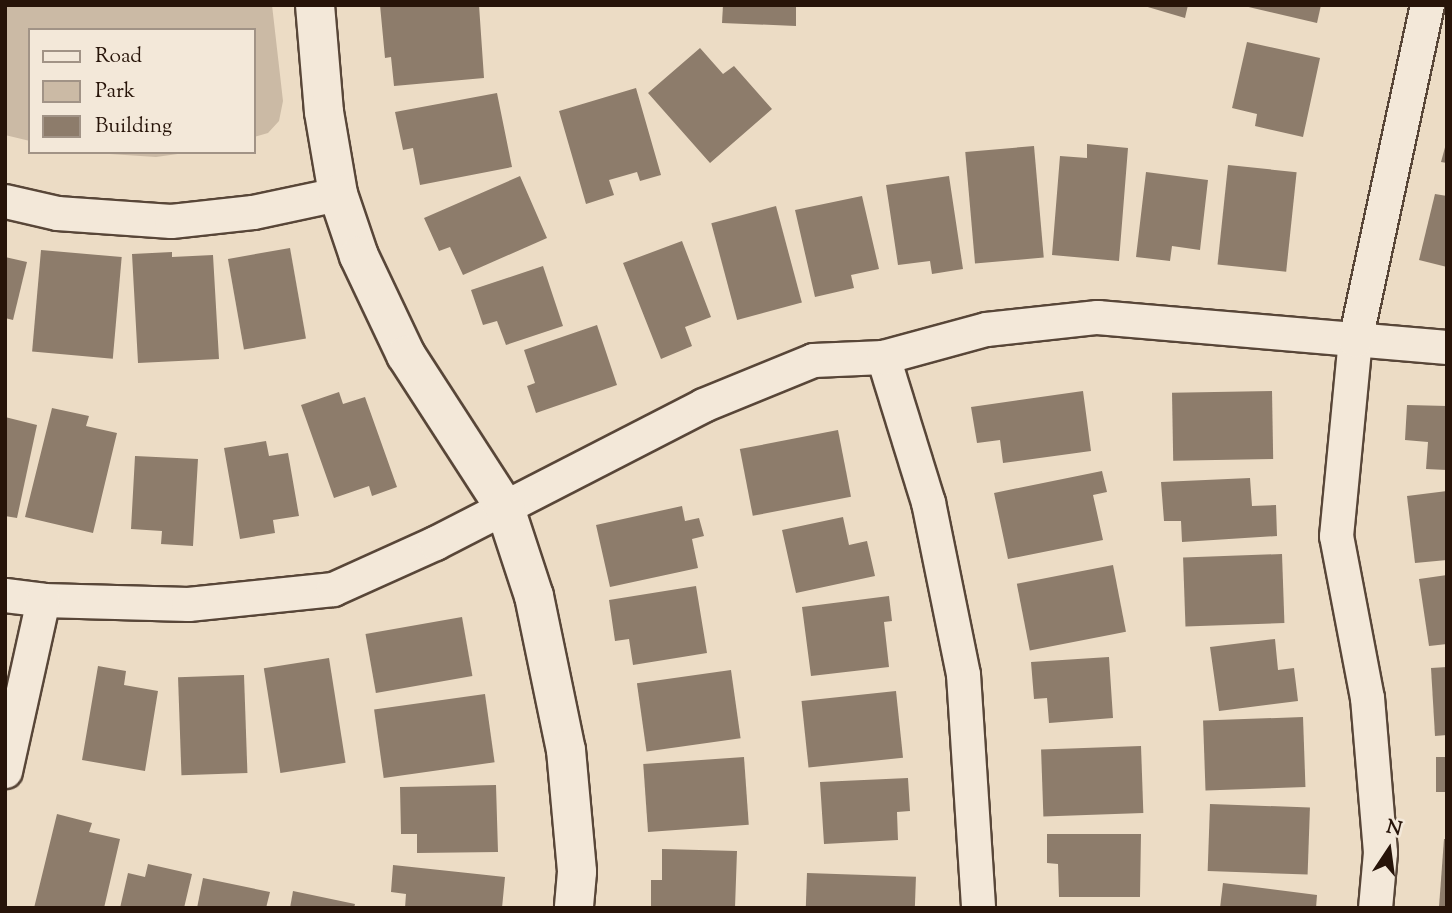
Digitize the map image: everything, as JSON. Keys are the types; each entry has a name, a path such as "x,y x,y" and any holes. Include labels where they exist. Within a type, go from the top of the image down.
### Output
{"street":[{"path":"315,5 324,112 338,194 385,317 505,508 534,596 566,750 577,872 574,908"},
{"path":"1375,908 1380,852 1367,698 1336,536 1355,340 1427,5"},
{"path":"5,201 57,213 171,221 253,212 338,194"},
{"path":"5,595 43,600 188,604 333,589 505,508 703,405 813,360 883,357 986,329 1097,317 1447,347"},
{"path":"883,357 928,502 963,674 978,908"},
{"path":"5,771 43,600"}],"green space":[{"path":"5,5 272,5 283,101 279,121 268,133 256,136 256,28 28,28 28,141 5,135"},
{"path":"110,154 178,154 156,157"}],"building":[{"path":"380,5 479,5 484,78 394,86 391,57 385,58"},
{"path":"723,5 796,5 796,26 722,23"},
{"path":"1141,5 1188,5 1185,18"},
{"path":"1240,5 1321,5 1317,23"},
{"path":"1247,42 1320,58 1303,137 1255,126 1257,114 1232,108"},
{"path":"700,48 723,74 734,66 772,109 710,163 648,93"},
{"path":"636,88 661,175 640,181 637,172 609,180 614,195 586,204 559,111"},
{"path":"497,93 512,167 420,185 413,148 403,150 395,112"},
{"path":"1447,140 1447,163 1441,162"},
{"path":"1087,144 1128,148 1119,261 1052,255 1060,156 1087,158"},
{"path":"1034,146 1044,258 975,264 965,152"},
{"path":"1228,165 1297,172 1286,272 1218,264"},
{"path":"1146,172 1208,180 1200,250 1172,246 1170,261 1136,257"},
{"path":"520,176 547,238 463,275 450,247 439,251 424,218"},
{"path":"949,176 963,269 932,274 930,261 898,265 886,185"},
{"path":"1435,194 1447,196 1447,267 1419,260"},
{"path":"862,196 879,269 851,275 854,288 815,297 795,210"},
{"path":"776,206 802,303 737,320 711,223"},
{"path":"682,241 711,317 685,327 692,346 661,359 623,263"},
{"path":"290,248 306,339 244,350 228,259"},
{"path":"41,250 122,257 113,359 32,352"},
{"path":"172,252 172,257 213,255 219,359 138,363 132,254"},
{"path":"5,257 27,262 13,320 5,318"},
{"path":"543,266 563,326 506,345 497,321 483,325 471,290"},
{"path":"597,325 617,385 536,413 527,386 535,383 524,350"},
{"path":"1083,391 1091,451 1003,463 1000,440 977,443 971,407"},
{"path":"1272,391 1273,459 1173,461 1172,393"},
{"path":"339,392 343,404 365,397 397,487 372,496 369,486 334,498 301,405"},
{"path":"1407,405 1447,406 1447,470 1426,469 1428,442 1405,440"},
{"path":"52,408 89,416 86,426 117,433 93,533 25,517"},
{"path":"5,417 37,425 17,518 5,516"},
{"path":"838,430 851,497 753,516 740,449"},
{"path":"266,441 269,456 288,453 299,516 273,520 275,533 240,539 224,448"},
{"path":"135,456 198,459 193,546 161,544 162,531 131,529"},
{"path":"1102,471 1107,492 1093,495 1103,540 1008,559 994,493"},
{"path":"1250,478 1252,506 1276,505 1277,536 1182,542 1181,521 1164,521 1161,482"},
{"path":"1447,491 1447,560 1415,563 1407,496"},
{"path":"682,506 685,521 699,518 704,536 692,539 698,568 610,587 596,525"},
{"path":"843,517 849,545 867,541 875,576 796,593 782,530"},
{"path":"1282,554 1284,623 1185,626 1183,557"},
{"path":"1113,565 1126,632 1030,650 1017,584"},
{"path":"1447,575 1447,644 1429,646 1419,579"},
{"path":"696,586 707,653 633,665 629,639 615,641 609,600"},
{"path":"889,596 892,621 884,622 889,667 811,676 802,607"},
{"path":"462,617 472,676 376,693 365,634"},
{"path":"1275,639 1278,670 1294,668 1298,701 1219,711 1210,647"},
{"path":"1109,657 1113,718 1049,723 1047,698 1034,699 1031,662"},
{"path":"329,658 346,763 280,773 264,668"},
{"path":"98,666 126,671 124,685 158,691 145,771 82,760"},
{"path":"1447,667 1447,735 1435,736 1431,668"},
{"path":"731,670 741,738 647,752 637,683"},
{"path":"244,675 247,773 181,775 178,677"},
{"path":"896,691 903,758 809,768 802,701"},
{"path":"485,694 495,762 384,778 374,710"},
{"path":"1303,717 1305,787 1206,790 1203,720"},
{"path":"1141,746 1143,813 1043,816 1041,749"},
{"path":"744,757 749,825 648,832 643,764"},
{"path":"1436,757 1447,757 1447,792 1436,792"},
{"path":"908,778 910,811 897,812 898,840 824,844 820,782"},
{"path":"496,785 498,852 417,853 417,834 401,834 400,787"},
{"path":"1210,804 1310,807 1308,874 1208,871"},
{"path":"57,814 92,823 89,832 120,839 104,908 34,908"},
{"path":"1047,834 1141,834 1140,897 1059,897 1058,864 1047,863"},
{"path":"1444,839 1447,839 1447,907 1439,907"},
{"path":"662,849 737,851 735,908 651,908 651,880 662,880"},
{"path":"148,864 192,874 184,908 120,908 128,873 145,877"},
{"path":"393,865 505,877 502,908 405,908 406,894 391,892"},
{"path":"807,873 916,877 915,908 806,908"},
{"path":"203,878 270,892 266,908 197,908"},
{"path":"1223,883 1317,895 1316,908 1220,908"},
{"path":"293,891 355,904 354,908 290,908"}]}
